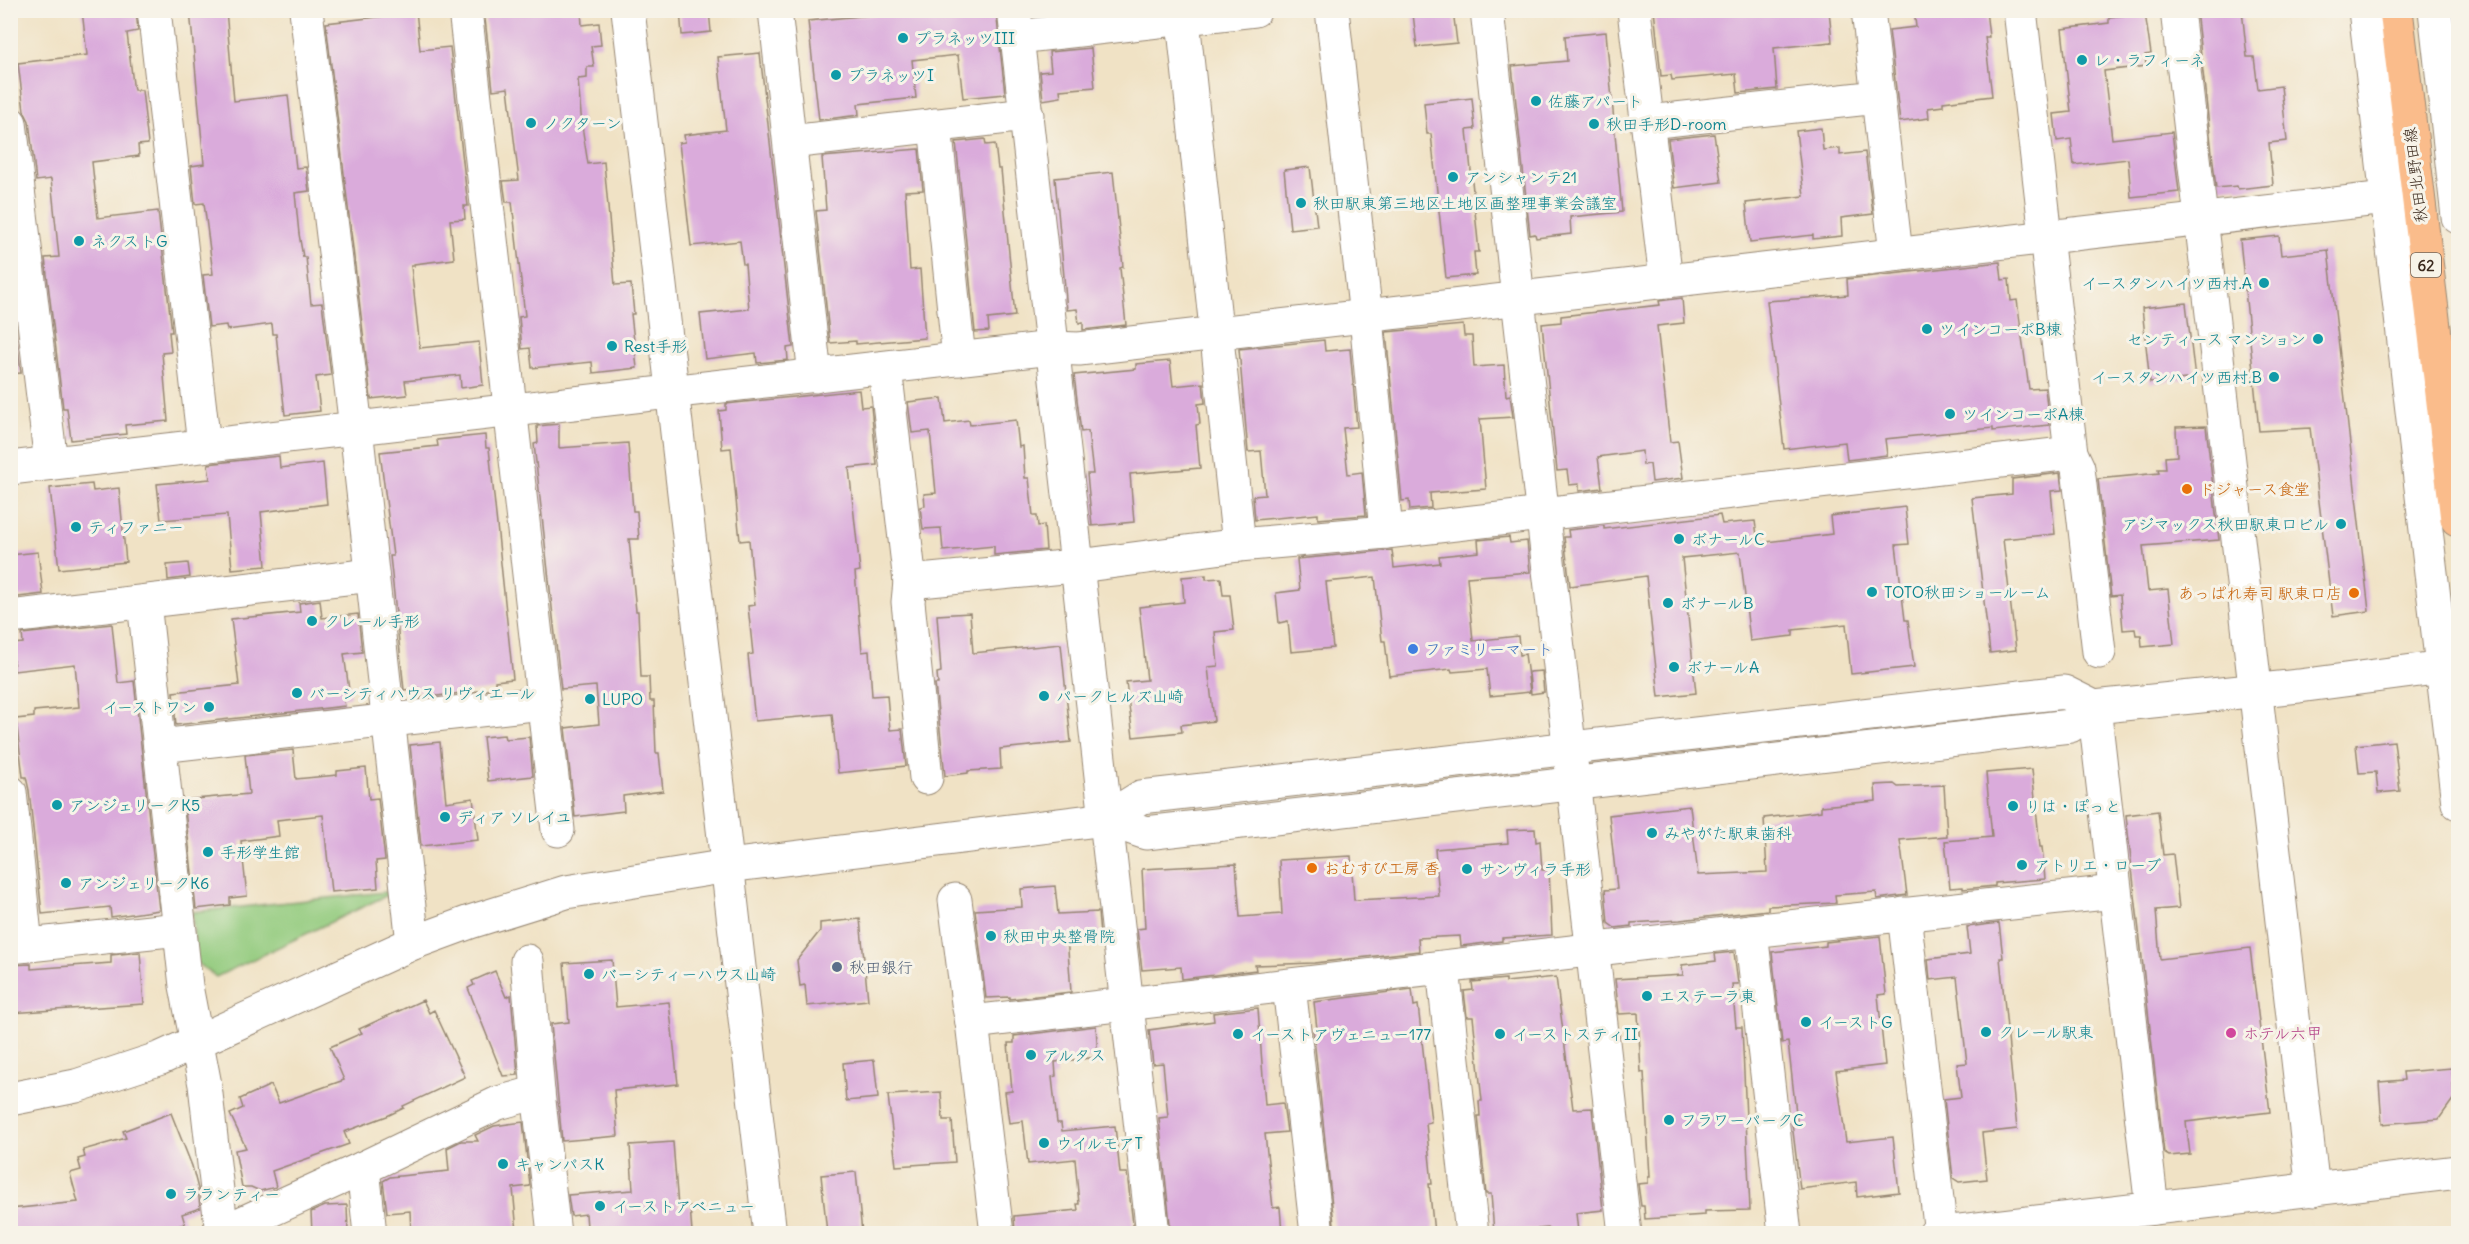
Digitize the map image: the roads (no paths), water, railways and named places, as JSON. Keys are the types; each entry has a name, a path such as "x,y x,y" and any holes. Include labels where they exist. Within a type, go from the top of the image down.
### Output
{"highway":[{"name":"秋田北野田線","path":"2396,10 2457,519"}],"street":[{"path":"154,10 204,445"},
{"path":"306,10 356,428 413,944"},
{"path":"465,10 558,830"},
{"path":"628,10 770,1233"},
{"path":"775,10 815,376"},
{"path":"1154,1233 1126,1005 1016,24 1255,10"},
{"path":"1332,10 1366,317 1386,532"},
{"path":"1487,10 1625,1233"},
{"path":"1634,10 1666,280"},
{"path":"1868,10 1896,254"},
{"path":"2020,10 2071,453 2078,468 2099,651"},
{"path":"2177,10 2313,1190"},
{"path":"2365,10 2386,198 2450,666 2458,803"},
{"path":"2435,10 2458,199"},
{"path":"1182,14 1239,545"},
{"path":"1648,122 1878,97"},
{"path":"790,142 1027,115"},
{"path":"935,125 959,359"},
{"path":"12,144 51,463"},
{"path":"10,468 1052,348 1079,348 1366,317 1666,280 2386,198"},
{"path":"885,368 910,582 908,602 926,778"},
{"path":"910,582 1077,566 1239,545 1386,532 2071,453"},
{"path":"10,617 372,576"},
{"path":"144,602 179,929 186,986 205,1085 221,1233 498,1103 538,1092"},
{"path":"1106,819 1146,832 2070,726 2094,707 2450,666"},
{"path":"10,1099 76,1086 120,1073 197,1042 413,944 470,922 567,892 728,866 1106,819 1141,797 2064,692 2094,707"},
{"path":"160,746 543,703"},
{"path":"2094,707 2152,1208"},
{"path":"10,792 18,946 179,929"},
{"path":"972,1023 1751,931 2115,892"},
{"path":"955,900 997,1233"},
{"path":"1904,914 1941,1233"},
{"path":"1751,931 1785,1233"},
{"path":"527,961 538,1092 554,1233"},
{"path":"1443,968 1472,1233"},
{"path":"1289,986 1317,1233"},
{"path":"363,1168 370,1233"},
{"path":"1935,1233 2458,1172"}],"place":[{"name":"プラネッツIII","path":"903,38"},
{"name":"レ・ラフィーネ","path":"2082,60"},
{"name":"プラネッツI","path":"836,75"},
{"name":"佐藤アパート","path":"1536,101"},
{"name":"ノクターン","path":"531,123"},
{"name":"秋田手形D-room","path":"1594,124"},
{"name":"アンシャンテ21","path":"1453,177"},
{"name":"秋田駅東第三地区土地区画整理事業会議室","path":"1301,203"},
{"name":"ネクストG","path":"79,241"},
{"name":"イースタンハイツ西村.A","path":"2264,283"},
{"name":"ツインコーポB棟","path":"1927,329"},
{"name":"センティース マンション","path":"2318,339"},
{"name":"Rest手形","path":"612,346"},
{"name":"イースタンハイツ西村.B","path":"2274,377"},
{"name":"ツインコーポA棟","path":"1950,414"},
{"name":"ドジャース食堂","path":"2187,489"},
{"name":"アジマックス秋田駅東口ビル","path":"2341,524"},
{"name":"ティファニー","path":"76,527"},
{"name":"ボナールC","path":"1679,539"},
{"name":"TOTO秋田ショールーム","path":"1872,592"},
{"name":"あっぱれ寿司 駅東口店","path":"2354,593"},
{"name":"ボナールB","path":"1668,603"},
{"name":"クレール手形","path":"312,621"},
{"name":"ファミリーマート","path":"1413,649"},
{"name":"ボナールA","path":"1674,667"},
{"name":"バーシティハウス リヴィエール","path":"297,693"},
{"name":"パークヒルズ山崎","path":"1044,696"},
{"name":"LUPO","path":"590,699"},
{"name":"イーストワン","path":"209,707"},
{"name":"アンジェリークK5","path":"57,805"},
{"name":"りは・ぽっと","path":"2013,806"},
{"name":"ディア ソレイユ","path":"445,817"},
{"name":"みやがた駅東歯科","path":"1652,833"},
{"name":"手形学生館","path":"208,852"},
{"name":"アトリエ・ローブ","path":"2022,865"},
{"name":"おむすび工房 香","path":"1312,868"},
{"name":"サンヴィラ手形","path":"1467,869"},
{"name":"アンジェリークK6","path":"66,883"},
{"name":"秋田中央整骨院","path":"991,936"},
{"name":"秋田銀行","path":"837,967"},
{"name":"バーシティーハウス山崎","path":"589,974"},
{"name":"エステーラ東","path":"1647,996"},
{"name":"イーストG","path":"1806,1022"},
{"name":"クレール駅東","path":"1986,1032"},
{"name":"ホテル六甲","path":"2231,1033"},
{"name":"イーストアヴェニュー177","path":"1238,1034"},
{"name":"イーストスティII","path":"1500,1034"},
{"name":"アルタス","path":"1031,1055"},
{"name":"フラワーパークC","path":"1669,1120"},
{"name":"ウイルモアT","path":"1044,1143"},
{"name":"キャンパスK","path":"503,1164"},
{"name":"ラランティー","path":"171,1194"},
{"name":"イーストアベニュー","path":"600,1206"}]}
